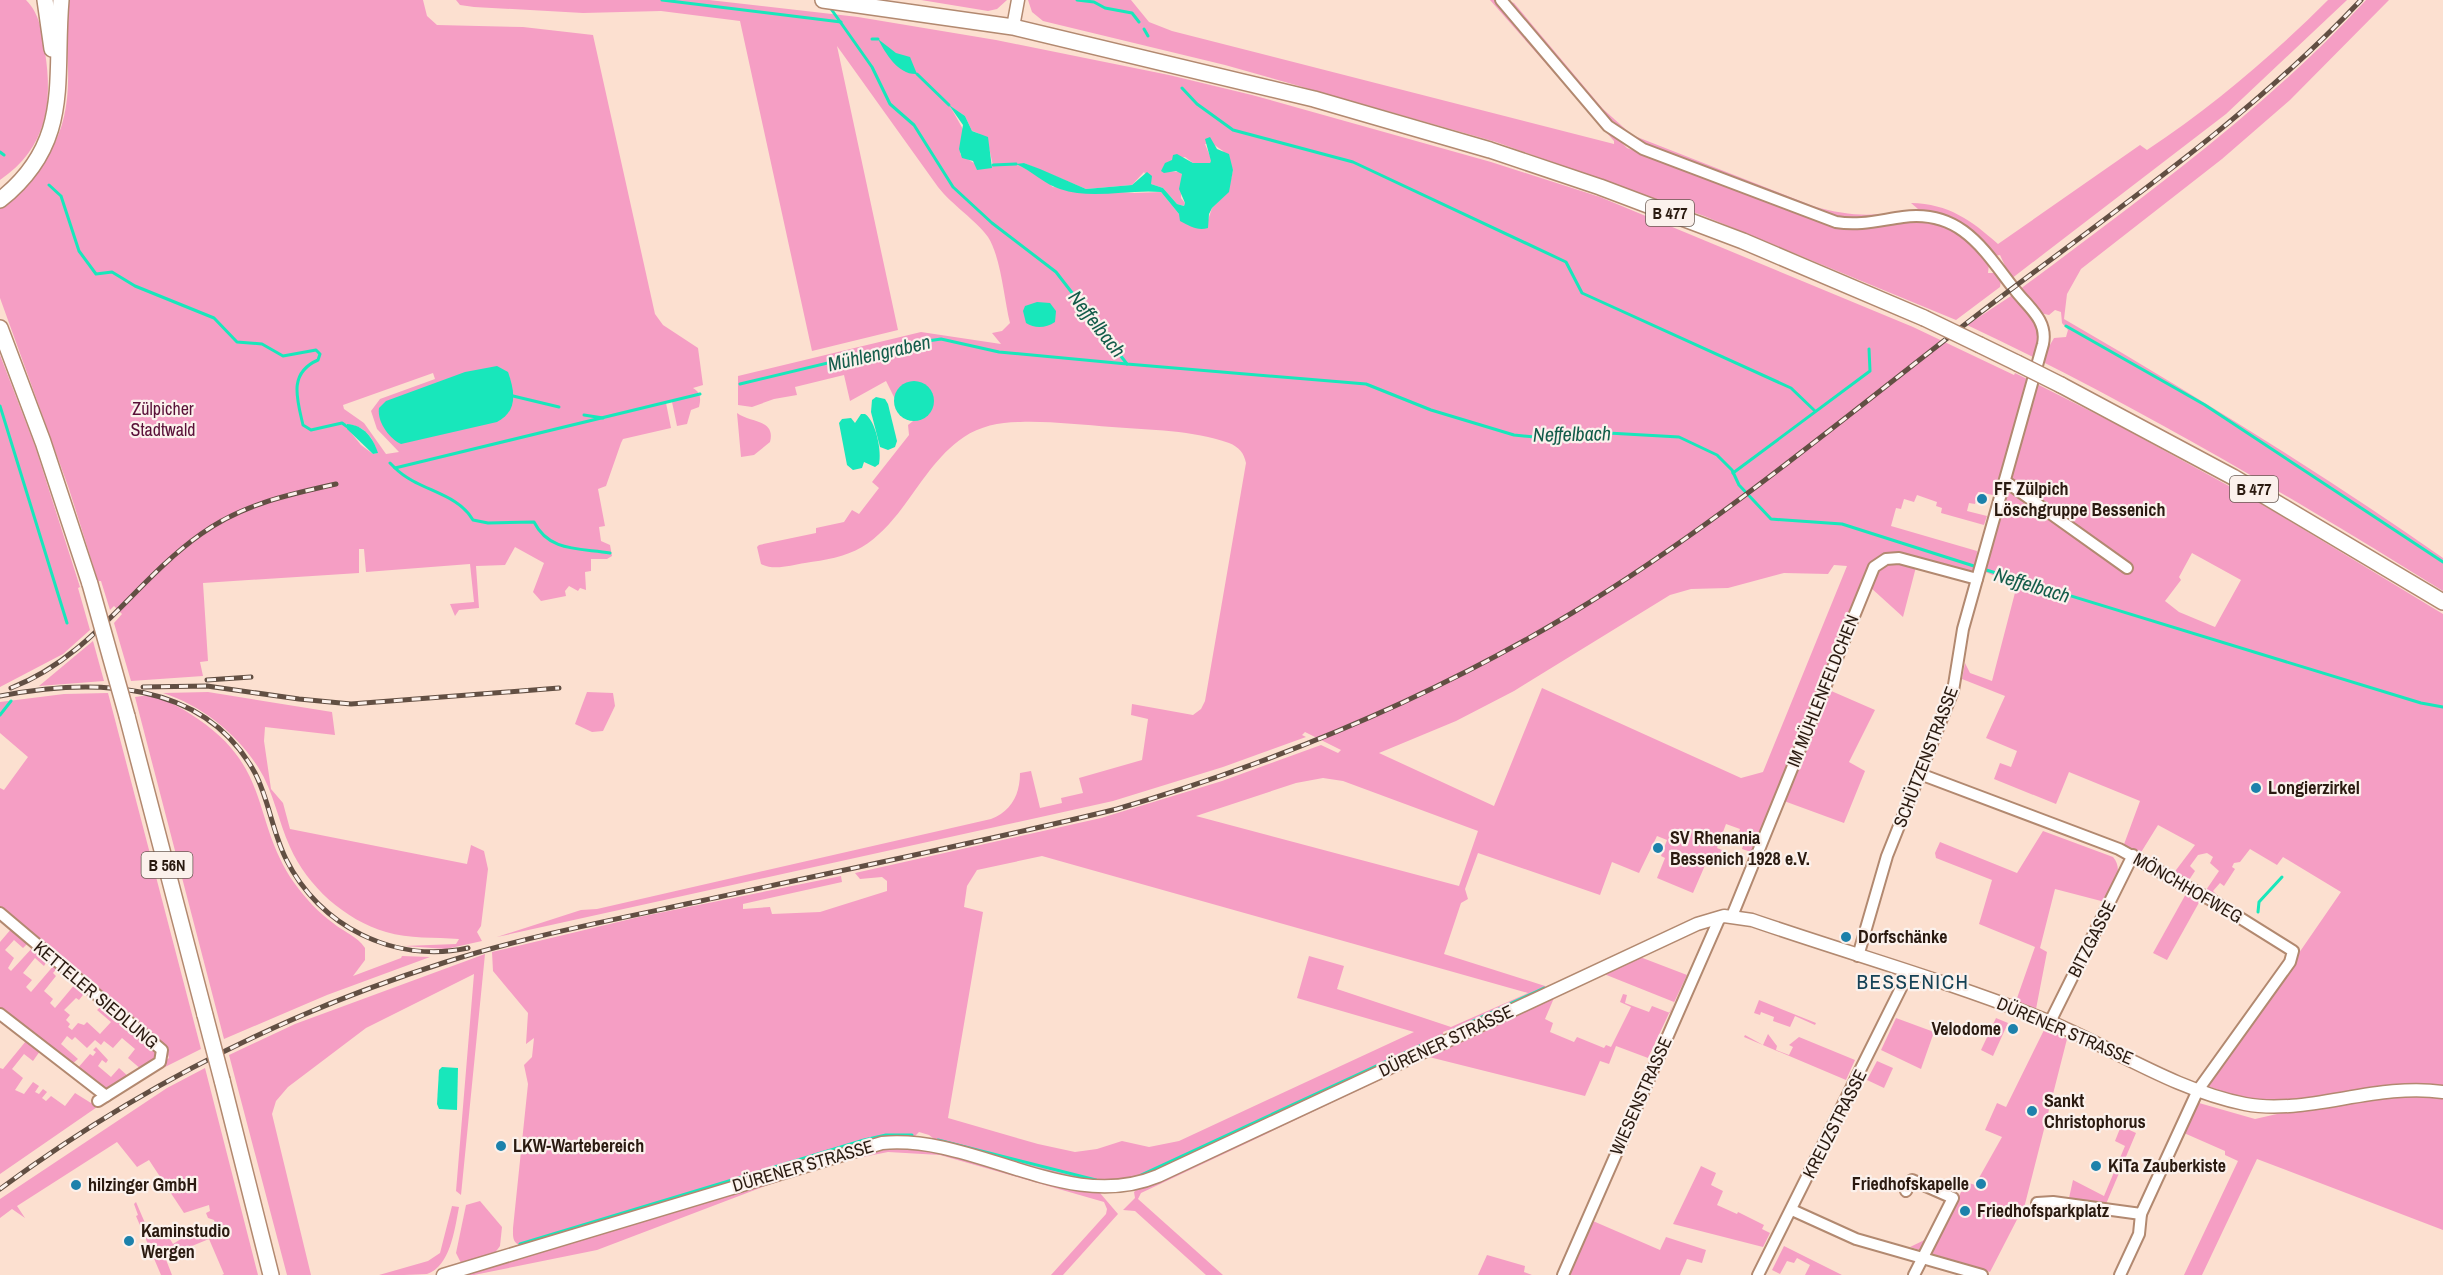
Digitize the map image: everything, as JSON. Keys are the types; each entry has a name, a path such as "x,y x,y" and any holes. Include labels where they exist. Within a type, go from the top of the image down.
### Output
{"main road":[{"path":"36,0 46,8 59,87"},
{"path":"0,200 16,185 33,163 53,124 59,87 61,0"},
{"name":"B 477","path":"823,0 1013,27 1314,99 1490,150 1722,233 1924,318 2061,385 2233,477 2443,602"},
{"path":"0,188 33,163"},
{"name":"B 56N","path":"0,328 43,442 90,584 127,716 272,1275"}],"street":[{"path":"1013,27 1018,0"},
{"name":"SCHÜTZENSTRASSE","path":"1501,0 1608,126 1643,149 1836,222 1862,224 1905,217 1923,217 1953,225 1969,234 1988,253 2036,315 2044,333 2042,348 1963,629 1953,691 1882,871 1858,956"},
{"path":"2005,482 2127,568"},
{"name":"IM MÜHLENFELDCHEN","path":"1726,916 1874,567 1886,559 1899,558 1979,571"},
{"name":"MÖNCHHOFWEG","path":"1920,774 2133,855 2260,929 2292,951 2290,962 2198,1090"},
{"name":"BITZGASSE","path":"2050,1022 2133,855"},
{"name":"KETTELER SIEDLUNG","path":"0,913 162,1050 160,1062 102,1098 0,1014"},
{"name":"DÜRENER STRASSE","path":"442,1275 882,1143 905,1142 942,1148 1086,1186 1108,1188 1130,1186 1158,1176 1697,924 1726,916 1909,972 2050,1022 2198,1090 2242,1103 2270,1106 2394,1090 2443,1092"},
{"name":"WIESENSTRASSE","path":"1563,1275 1726,916"},
{"name":"KREUZSTRASSE","path":"1758,1275 1909,972"},
{"path":"2120,1275 2139,1234 2141,1214 2198,1090"},
{"path":"1906,1191 1912,1180 1953,1198 1914,1275"},
{"path":"2037,1203 2053,1202 2141,1214"},
{"path":"1792,1210 1856,1239 1923,1256 1982,1275"}],"green space":[{"path":"0,0 26,0 31,5 40,24 43,38 48,89 47,106 37,139 28,154 0,180"},
{"name":"Zülpicher Stadtwald","path":"69,0 423,0 427,16 437,25 523,27 593,35 655,314 663,325 698,348 703,385 693,388 699,394 700,404 699,407 691,410 687,424 677,426 672,402 666,403 671,428 623,439 606,486 598,489 605,526 599,527 601,541 610,545 612,556 607,559 591,559 591,571 585,572 586,590 580,588 578,591 569,586 565,591 566,596 541,601 533,592 544,563 515,547 505,565 476,566 479,608 459,610 455,616 450,604 474,602 470,564 366,572 364,549 359,549 359,573 203,583 208,661 200,662 203,676 131,681 114,623 122,614 114,606 110,610 101,581 98,581 69,489 0,298 0,206 31,177 43,162 60,130 68,92","holes":["433,373 435,379 380,399 371,411 377,429 399,452 386,454 364,423 344,409 343,405","344,424 356,426 366,432 373,441 377,453 373,454 361,445"]},
{"path":"456,0 709,0 858,17 996,40 1169,75 1252,95 1491,162 1600,197 1913,327 2014,375 2015,373 2114,423 2260,503 2443,614 2443,1087 2390,1086 2283,1101 2247,1100 2207,1086 2341,892 2283,857 2277,865 2250,849 2240,862 2234,863 2232,867 2235,869 2224,886 2220,883 2213,891 2217,895 2214,899 2204,893 2219,871 2210,863 2213,857 2207,853 2198,855 2190,866 2195,871 2189,880 2173,874 2195,845 2158,825 2140,854 2123,847 2140,801 2069,772 2056,804 1994,779 2000,763 2011,767 2017,751 1986,738 2005,696 1962,679 1965,663 1970,673 1992,681 2017,585 1983,571 2005,495 2014,491 2011,475 1998,496 1978,492 1975,504 1969,503 1967,511 1987,516 1984,525 1941,513 1942,508 1936,506 1937,502 1917,495 1914,502 1904,499 1901,509 1896,508 1891,526 1977,551 1976,569 1971,571 1968,582 1916,567 1903,617 1870,587 1829,690 1875,710 1849,762 1865,771 1844,823 1784,801 1770,834 1760,830 1751,852 1742,849 1744,843 1736,839 1740,829 1726,824 1717,848 1722,850 1716,865 1710,861 1706,863 1693,893 1657,878 1665,858 1661,856 1667,840 1657,836 1639,873 1612,862 1600,895 1478,853 1465,889 1468,899 1461,903 1444,954 1545,986 1546,989 1454,1032 1448,1030 1443,1032 1444,1036 1157,1172 1107,1183 1066,1177 938,1142 929,1135 919,1132 913,1138 519,1245 514,1239 513,1228 528,1084 524,1065 532,1057 534,1038 526,1044 528,1013 493,971 492,952 639,917 841,876 842,882 743,904 743,909 770,907 772,914 820,912 887,891 887,881 882,877 860,879 855,873 1101,818 1222,781 1321,745 1338,753 1341,750 1305,732 1302,735 1306,737 1223,767 1113,801 497,937 581,910 597,909 991,819 1004,812 1013,801 1020,781 1020,773 1031,771 1040,808 1062,803 1061,798 1083,793 1079,778 1142,760 1148,719 1131,715 1132,704 1193,715 1201,709 1205,701 1246,463 1244,456 1233,445 1201,435 1054,423 998,424 970,433 949,449 936,462 890,523 862,547 835,558 788,566 771,567 761,564 757,547 759,545 816,533 816,528 844,522 852,510 859,514 879,488 872,482 909,435 908,425 920,420 909,382 902,386 895,399 886,381 850,401 844,375 795,387 797,395 774,399 752,407 738,405 738,376 921,332 1001,344 992,333 1002,331 1010,323 996,255 988,237 938,187 837,46 898,330 812,351 740,21 661,11 583,13 460,5","holes":["950,106 965,116 972,131 986,140 993,165 983,169 960,154 964,131","1205,144 1213,144 1223,151 1233,170 1228,192 1212,208 1208,220 1179,214 1161,192 1134,193 1053,187 1042,177 1018,165 1024,163 1086,189 1132,185 1144,172 1151,184 1163,188 1177,204 1184,206 1185,203 1181,198 1182,174 1168,171 1173,160 1185,157 1193,163 1212,161","2192,553 2241,580 2215,627 2179,612 2165,601 2181,580 2179,577","1834,565 1847,566 1763,772 1741,778 1542,688 1494,806 1379,753 1456,721 1514,691 1670,595 1691,589 1728,588 1784,573 1828,574","1323,778 1343,781 1478,831 1459,886 1196,816 1296,783","1042,856 1528,993 1451,1027 1337,989 1344,966 1309,956 1297,998 1414,1032 1179,1141 1149,1147 1122,1141 1097,1149 1075,1152 1038,1144 948,1118 983,912 964,907 967,886 977,870"]},
{"path":"921,0 1007,0 997,9 988,11"},
{"path":"1028,0 1131,0 1149,22 1172,31 1614,144 1614,141 1490,0 1496,0 1597,118 1627,148 1829,224 1924,221 1942,225 1967,238 1989,264 1988,273 1998,273 2001,280 2000,287 1956,320 1704,216 1496,142 1225,65 1043,21 1032,12"},
{"path":"1506,0 1514,3 1603,109 1632,135 1828,210 1853,214 1877,214 1918,209 1911,203 1937,206 1969,221 1998,244 2140,145 2147,150 2195,116 2264,60 2328,0 2347,0 2226,114 2011,279 2000,255 1995,256 1978,237 1944,217 1841,220 1635,142 1610,122"},
{"path":"2366,0 2389,0 2290,100 2222,159 2081,269 2067,294 2064,319 2256,434 2443,558 2443,591 2208,450 2087,385 1967,325 2014,294 2039,324 2039,346 2047,350 2054,338 2066,337 2068,330 2062,323 2061,312 2055,310 2049,315 2040,313 2019,290 2155,188 2243,117 2327,41"},
{"path":"0,355 35,446 80,587 78,588 90,630 63,654 0,687"},
{"path":"737,413 766,425 769,429 770,442 754,455 741,457"},
{"path":"93,641 104,681 39,686"},
{"path":"208,692 332,712 335,735 265,727 264,741 271,789 283,803 290,829 467,864 471,845 484,851 488,869 481,926 477,932 482,941 446,949 404,946 456,944 459,939 413,937 386,932 356,919 329,900 306,875 297,861 268,786 249,754 239,742 204,713 163,693"},
{"path":"587,692 613,693 615,706 603,731 592,732 575,724"},
{"path":"108,693 201,1049 133,1083 169,1058 166,1048 0,909 0,788 4,790 28,757 0,733 0,702 64,694"},
{"path":"149,695 181,708 198,719 222,738 239,758 250,777 281,861 295,884 323,915 354,937 365,948 365,960 353,976 402,956 430,957 327,995 224,1039 135,697"},
{"path":"2043,831 2113,857 2118,873 2105,902 2055,889 2040,948 2047,952 2036,1009 2016,1001 2035,947 1979,924 1992,880 1936,858 1935,853 1940,842 2017,873"},
{"path":"2187,892 2201,899 2167,960 2153,953"},
{"path":"12,928 29,942 23,948 14,940 5,950 14,958 8,968 11,971 34,946 48,959 44,966 35,958 23,973 32,980 26,987 31,992 55,964 58,967 53,973 56,976 44,991 53,999 50,1003 55,1008 76,983 86,991 79,1000 76,998 64,1010 70,1015 66,1020 70,1024 68,1027 72,1030 78,1023 84,1025 87,1022 100,1034 111,1022 97,1010 103,1005 159,1053 159,1059 142,1070 128,1058 135,1049 122,1038 113,1048 104,1041 101,1045 95,1040 87,1048 75,1037 72,1040 67,1036 61,1044 78,1059 72,1064 0,1009 0,942"},
{"path":"485,954 461,1195 456,1191 474,974 366,1028 288,1087 276,1101 272,1114 311,1275 287,1275 229,1055 295,1024"},
{"path":"1640,957 1687,975 1673,1005 1674,1002 1604,974"},
{"path":"1623,994 1627,995 1625,1003 1649,1012 1652,1006 1669,1013 1648,1058 1616,1046 1609,1064 1600,1061 1585,1096 1429,1057 1141,1193 1138,1199 1223,1275 1206,1275 1135,1211 1123,1210 1135,1198 1134,1192 1137,1189 1551,996 1554,998 1545,1019 1553,1023 1550,1032 1574,1042 1577,1037 1604,1048 1606,1045 1611,1047 1631,1007 1620,1002"},
{"path":"1759,1000 1816,1023 1815,1025 1795,1016 1790,1027 1773,1021 1774,1017 1761,1012 1760,1015 1754,1013"},
{"path":"1896,1018 1934,1032 1921,1069 1881,1050"},
{"path":"1996,1018 2008,1023 1993,1056 1981,1050"},
{"path":"2045,1028 2067,1039 2025,1204 1990,1272 1910,1247 1941,1232 1966,1182 1975,1185 2002,1137 1985,1130 1997,1103 2006,1107"},
{"path":"1768,1034 1777,1046 1776,1050 1789,1055 1793,1047 1789,1045 1799,1037 1855,1060 1846,1080 1744,1037 1745,1035 1763,1045"},
{"path":"26,1041 40,1051 33,1061 24,1054 12,1069 23,1078 15,1090 24,1094 33,1082 39,1086 35,1092 39,1094 43,1089 47,1092 42,1098 46,1101 51,1096 65,1106 75,1093 91,1103 97,1099 100,1105 0,1174 0,1068 3,1069"},
{"path":"96,1047 108,1060 106,1063 102,1060 98,1066 111,1077 119,1068 130,1078 108,1092 77,1069 90,1054 93,1056 96,1052 93,1050"},
{"path":"1877,1061 1893,1068 1884,1088 1867,1080"},
{"path":"205,1068 258,1275 222,1275 224,1274 209,1239 165,1257 172,1275 161,1275 136,1216 138,1215 134,1204 136,1202 151,1237 164,1229 173,1244 198,1228 216,1228 214,1220 208,1218 206,1213 210,1211 209,1205 184,1213 149,1160 137,1167 117,1142 17,1206 25,1218 12,1209 0,1218 0,1199 167,1088"},
{"path":"2387,1095 2443,1097 2443,1230 2257,1159 2202,1275 2184,1275 2238,1161 2225,1155 2225,1151 2184,1133 2199,1103 2255,1119 2303,1108"},
{"path":"2121,1126 2136,1133 2106,1204 2069,1198 2073,1180 2104,1196 2125,1146 2115,1141"},
{"path":"906,1147 937,1151 1100,1193 1118,1214 1063,1275 1051,1275 1106,1214 1107,1209 1104,1202 940,1155 888,1152 848,1160 768,1185 597,1250 474,1275 459,1275 872,1150"},
{"path":"1701,1166 1716,1173 1711,1185 1723,1191 1717,1205 1764,1225 1762,1229 1770,1233 1763,1247 1673,1224"},
{"path":"480,1201 502,1227 500,1246 494,1254 461,1263 456,1253 466,1205"},
{"path":"452,1206 459,1207 453,1235 447,1255 435,1270 427,1274 379,1275 428,1261 440,1253"},
{"path":"1593,1221 1660,1250 1666,1237 1706,1250 1702,1263 1687,1259 1680,1275 1567,1275"},
{"path":"1784,1246 1842,1275 1805,1275 1810,1265 1797,1258 1794,1263 1787,1261 1780,1274 1772,1270"},
{"path":"1487,1255 1525,1266 1524,1272 1532,1275 1478,1275"}],"shaded area":[{"path":"878,39 896,53 910,57 917,74 898,67"},
{"path":"949,105 965,116 972,131 988,137 992,168 977,170 973,161 962,158 959,149 963,125"},
{"path":"1210,137 1217,149 1229,154 1233,170 1229,192 1212,208 1208,228 1204,229 1194,228 1180,221 1179,214 1161,192 1085,194 1072,192 1055,187 1016,164 1024,163 1086,189 1132,185 1147,172 1152,176 1151,184 1163,188 1177,204 1184,206 1185,203 1179,189 1182,174 1176,171 1164,173 1161,171 1165,163 1177,154 1193,163 1210,163 1205,139"},
{"path":"1037,302 1050,303 1056,311 1055,322 1040,327 1026,323 1023,311 1025,306"},
{"path":"497,366 508,372 513,400 509,412 497,422 401,444 388,434 382,424 379,408 386,401 465,372"},
{"path":"914,381 928,387 934,401 928,415 914,421 900,415 894,401 900,387"},
{"path":"876,397 885,399 888,404 897,441 895,447 888,450 880,447 871,412 872,400"},
{"path":"861,414 869,418 875,430 880,459 879,464 875,467 864,462 862,468 853,470 847,465 839,423 842,419 851,418 855,423"},
{"path":"347,424 367,433 378,453 373,454 347,429"},
{"path":"442,1067 458,1068 457,1110 439,1109 437,1104 439,1070"}],"waterway":[{"path":"662,0 841,22"},
{"path":"1077,0 1094,2 1105,8 1132,13 1139,22"},
{"name":"Neffelbach","path":"829,6 872,67 890,104 914,125 953,187 992,223 1056,272 1127,364 1366,384 1431,410 1514,435 1535,437 1608,433 1679,437 1717,455 1732,470 1739,485 1771,519 1842,524 1977,567"},
{"path":"1144,29 1148,36"},
{"path":"872,39 878,39"},
{"path":"917,74 949,105"},
{"path":"1182,88 1197,104 1233,130 1353,162 1566,262 1582,293 1791,388 1815,411"},
{"name":"Mühlengraben","path":"0,152 4,155"},
{"path":"993,165 1016,164"},
{"name":"Mühlengraben","path":"49,185 61,196 79,251 96,274 112,272 135,286 214,318 237,342 262,344 283,356 316,350 320,354 318,360 308,365 298,379 297,396 303,425 311,430 342,423 349,428"},
{"path":"2066,326 2205,405 2443,562"},
{"name":"Mühlengraben","path":"740,384 907,344 941,339 999,352 1127,364"},
{"path":"1733,473 1870,371 1869,349"},
{"name":"Mühlengraben","path":"390,463 395,468 700,394"},
{"path":"513,396 559,407"},
{"path":"0,406 67,623"},
{"name":"Mühlengraben","path":"584,415 603,418"},
{"path":"395,468 404,476 457,503 473,520 488,523 534,522 540,532 556,544 610,553"},
{"name":"Neffelbach","path":"1983,569 2421,703 2443,707"},
{"path":"0,715 11,701"},
{"path":"2258,912 2259,902 2282,877"},
{"path":"1454,1030 1544,988"},
{"path":"1141,1175 1441,1036"},
{"path":"520,1244 864,1140 886,1135 912,1135"},
{"path":"938,1140 1096,1180"}],"railway":[{"path":"0,1189 104,1118 159,1086 271,1029 387,982 446,962 539,936 1117,809 1177,791 1294,749 1351,726 1463,673 1572,613 1624,580 1776,472 2222,128 2316,45 2361,0"},
{"path":"11,688 40,674 66,657 89,638 176,553 201,534 249,508 300,492 336,484"},
{"path":"207,680 251,677"},
{"path":"143,687 207,686 351,704 559,688"},
{"path":"0,696 71,687 108,688 143,692 176,703 207,719 233,742 255,773 286,859 300,883 318,903 339,921 362,935 387,945 440,952 468,948"}],"place":[{"name":"FF Zülpich Löschgruppe Bessenich","path":"1982,499"},
{"name":"Longierzirkel","path":"2256,788"},
{"name":"SV Rhenania Bessenich 1928 e.V.","path":"1658,848"},
{"name":"Dorfschänke","path":"1846,937"},
{"name":"Velodome","path":"2013,1029"},
{"name":"Sankt Christophorus","path":"2032,1111"},
{"name":"LKW-Wartebereich","path":"501,1146"},
{"name":"KiTa Zauberkiste","path":"2096,1166"},
{"name":"Friedhofskapelle","path":"1981,1184"},
{"name":"hilzinger GmbH","path":"76,1185"},
{"name":"Friedhofsparkplatz","path":"1965,1211"},
{"name":"Kaminstudio Wergen","path":"129,1241"}],"district":[{"name":"BESSENICH","path":"1913,982"}]}
